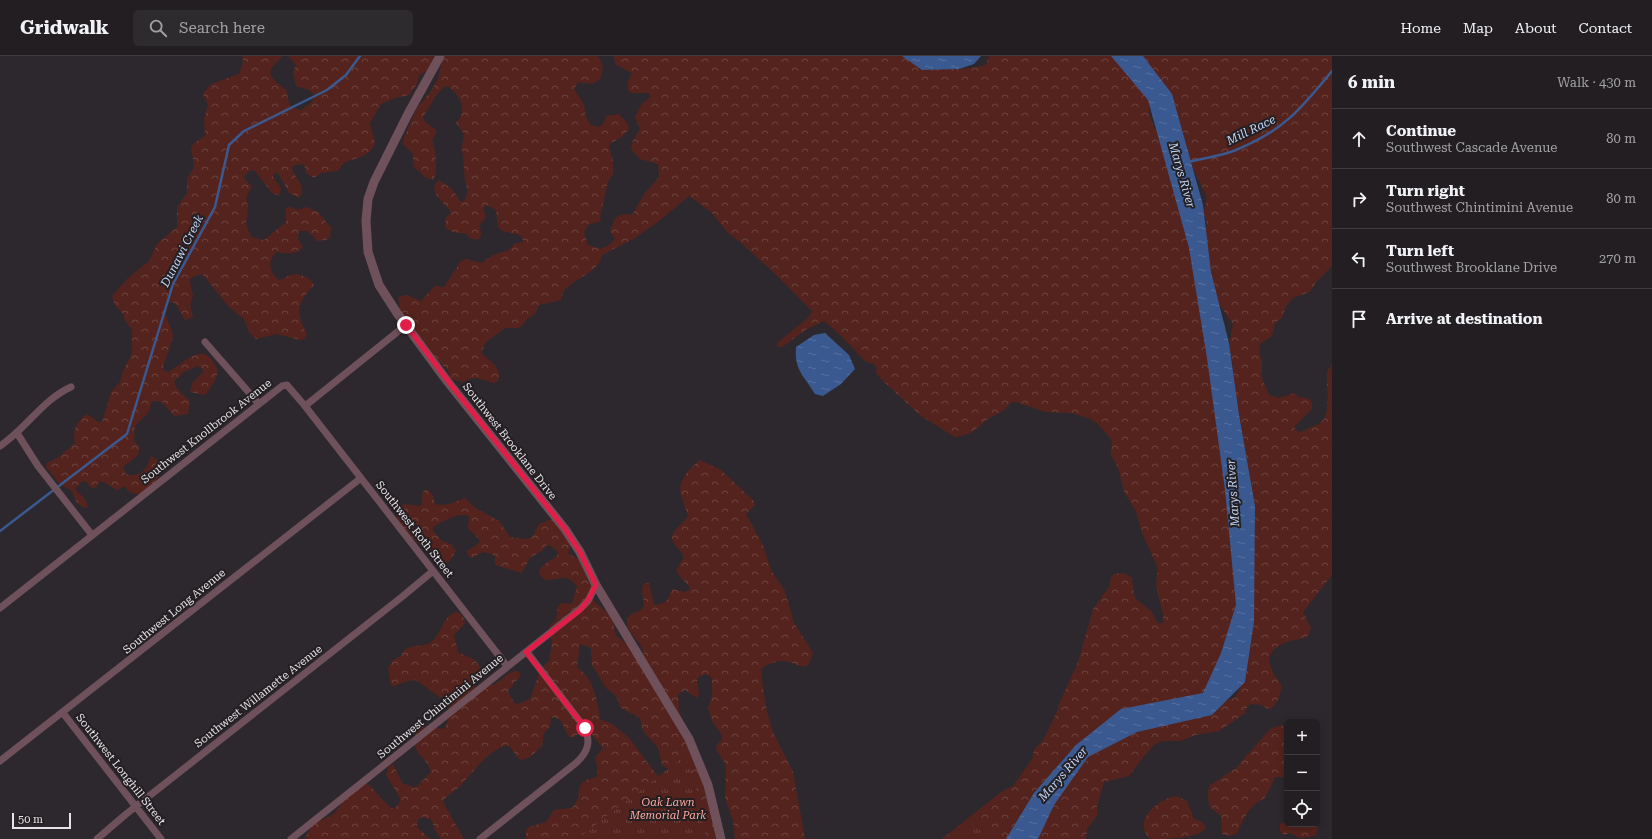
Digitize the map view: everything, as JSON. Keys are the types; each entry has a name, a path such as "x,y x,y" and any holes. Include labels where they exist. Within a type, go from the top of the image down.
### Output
{"street":[{"name":"Southwest Brooklane Drive","path":"440,56 391,147 374,182 368,200 366,240 379,285 406,325 448,381 565,529 580,552 596,585 689,739 708,786 720,839"},
{"path":"305,406 406,325"},
{"path":"204,342 259,404"},
{"name":"Southwest Knollbrook Avenue","path":"0,608 282,386 287,385 305,406"},
{"path":"0,446 53,398 70,387"},
{"name":"Southwest Roth Street","path":"305,406 507,666"},
{"path":"17,432 38,466 92,535"},
{"name":"Southwest Long Avenue","path":"0,761 361,478"},
{"name":"Southwest Willamette Avenue","path":"97,839 136,806 404,596 433,571"},
{"name":"Southwest Chintimini Avenue","path":"290,839 507,666 580,610 588,600 596,585"},
{"path":"480,839 583,757 588,746 588,735 585,728 526,652"},
{"name":"Southwest Longhill Street","path":"63,712 161,839"}],"green space":[{"path":"242,56 282,56 271,69 271,75 275,81 286,90 290,105 301,110 312,102 315,95 309,90 296,86 293,72 296,65 288,56 434,56 427,71 419,75 417,84 409,95 395,98 381,104 370,123 375,144 365,155 347,162 342,165 338,171 321,173 314,178 306,173 304,164 295,165 292,168 300,183 302,195 298,197 289,193 278,173 274,173 273,177 281,188 280,196 272,193 255,171 251,170 244,176 245,180 252,186 246,198 248,207 246,225 251,237 264,240 286,222 286,208 290,207 298,210 306,207 318,212 331,228 330,237 326,240 317,241 308,231 299,231 298,239 303,247 300,250 291,253 277,252 272,258 270,266 273,274 279,280 294,274 298,274 310,280 314,285 304,297 299,314 307,334 304,339 300,340 277,334 256,339 249,332 244,319 229,307 204,276 200,274 191,278 190,282 193,296 190,305 193,317 185,320 176,304 172,302 168,303 166,309 167,318 173,337 163,367 164,371 168,372 190,357 205,354 212,360 218,371 214,381 205,395 190,392 192,383 203,372 202,368 197,366 184,372 174,381 177,389 190,401 188,414 174,416 162,402 152,401 148,413 135,426 134,441 139,447 139,452 137,456 123,467 126,474 136,475 140,474 146,468 151,456 158,461 162,468 158,478 150,488 143,493 134,494 125,486 117,490 102,481 98,483 96,488 92,488 85,481 81,482 75,489 85,499 88,507 84,508 77,503 72,491 60,484 46,467 47,463 59,457 75,443 74,434 76,427 80,420 87,414 98,422 102,422 111,392 120,382 122,373 132,353 132,330 124,319 124,315 114,304 112,296 127,279 149,261 157,244 177,227 177,207 187,193 187,179 194,168 191,149 198,140 205,136 204,119 208,105 203,94 211,84 239,74 243,62"},
{"path":"443,56 597,56 600,59 603,67 600,79 592,84 578,82 574,89 584,104 586,117 591,125 599,127 603,124 607,116 619,114 628,124 629,129 621,138 610,143 609,148 613,161 613,174 608,182 600,217 601,221 588,225 584,232 588,245 601,249 609,245 615,239 610,231 615,218 623,214 632,215 645,193 659,177 658,164 640,159 631,149 633,140 640,129 635,117 641,105 650,97 650,93 632,93 628,90 628,81 632,73 616,65 613,56 902,56 944,67 964,69 986,65 989,56 1119,56 1139,78 1149,102 1149,113 1154,128 1166,137 1186,171 1245,595 1215,690 1087,738 1063,758 1054,775 1035,791 1021,839 942,839 1001,792 1013,786 1032,759 1034,750 1043,740 1057,712 1059,704 1078,662 1093,609 1109,587 1111,577 1114,574 1124,573 1132,578 1134,595 1136,599 1151,611 1158,623 1163,623 1163,614 1156,586 1158,568 1142,533 1136,511 1124,492 1118,467 1111,455 1112,441 1097,423 1088,418 1071,413 1046,412 1015,402 1011,402 1002,411 988,419 973,431 955,437 921,416 881,379 876,372 877,368 874,364 866,362 824,321 807,329 782,347 777,347 777,343 808,318 812,311 771,270 728,233 711,212 689,196 659,221 635,238 602,255 597,266 568,286 562,294 561,300 539,305 535,314 527,319 522,326 518,328 505,328 486,342 481,353 497,368 499,372 498,381 494,383 472,378 463,382 450,379 448,370 431,355 400,310 398,297 406,295 421,301 435,286 444,287 461,261 466,259 482,263 493,255 509,250 515,243 524,242 520,235 502,231 498,227 496,210 487,205 483,208 486,217 480,224 481,236 478,240 469,238 467,234 450,231 445,227 446,218 451,212 435,192 435,184 439,180 453,190 460,201 464,202 468,190 465,181 462,147 464,134 456,123 462,113 462,108 456,94 448,86 444,87 437,94 423,117 425,122 435,129 436,133 432,141 436,160 434,180 426,178 413,166 413,154 403,144 403,140 417,108 431,91 438,79"},
{"path":"1132,56 1332,56 1332,266 1317,281 1310,292 1293,298 1286,306 1282,318 1275,323 1272,336 1260,344 1259,353 1262,361 1262,379 1269,395 1279,398 1295,393 1298,397 1310,399 1312,409 1294,427 1297,431 1302,432 1319,424 1324,418 1328,398 1327,371 1332,365 1332,575 1303,612 1311,628 1308,636 1281,645 1274,649 1271,654 1270,666 1282,686 1278,700 1272,708 1268,709 1261,705 1251,704 1248,706 1244,714 1219,731 1195,735 1181,741 1163,741 1155,744 1129,776 1104,782 1097,807 1097,816 1087,829 1086,839 1028,839 1089,749 1234,698 1237,695 1242,683 1227,392 1233,366 1229,346 1233,324 1213,296 1208,274 1208,246 1204,238 1207,225 1204,212 1207,197 1193,168"},
{"path":"700,460 721,470 754,501 755,505 746,514 763,545 771,570 785,591 794,623 813,653 807,666 786,661 776,662 762,668 761,676 767,712 773,732 793,772 805,839 735,839 733,821 725,798 726,765 717,751 716,746 722,739 722,735 712,721 708,708 712,696 712,678 706,674 698,677 697,682 699,694 697,698 685,690 678,694 679,711 685,725 684,739 690,753 698,763 718,839 526,839 526,830 529,827 546,822 554,810 572,808 577,800 580,786 585,781 595,778 598,773 595,758 603,748 588,730 584,729 574,737 570,737 560,720 554,717 551,718 550,727 544,733 542,746 530,757 522,760 517,757 507,745 500,748 487,756 459,787 445,799 443,802 464,839 441,839 434,829 432,820 423,817 418,819 417,827 430,839 305,839 312,825 332,815 338,809 345,797 364,783 367,784 385,803 394,809 400,802 400,798 386,775 389,766 393,764 402,783 415,788 431,772 429,766 416,749 415,737 417,728 421,726 444,729 447,724 449,709 448,703 416,680 407,681 395,686 391,685 388,668 393,660 401,656 406,649 410,647 431,642 449,616 458,612 464,618 465,623 454,635 458,652 475,660 480,667 475,687 479,689 495,684 509,673 518,671 521,675 508,691 514,703 518,704 530,699 541,668 549,661 552,644 549,626 556,620 558,606 562,603 572,604 577,586 573,582 566,578 546,580 539,575 542,566 557,556 558,552 551,546 547,545 543,550 530,558 522,573 495,565 495,557 492,554 483,552 471,558 467,551 478,544 480,540 468,528 469,516 460,515 450,518 433,527 433,531 442,541 451,544 456,551 449,562 439,562 430,557 401,527 397,517 400,506 404,504 421,506 423,492 426,489 433,495 435,504 439,505 465,498 474,507 499,521 510,537 522,539 531,538 539,524 552,519 571,544 568,553 583,562 593,574 591,597 610,616 616,636 638,652 641,668 647,675 642,648 629,630 627,622 629,616 643,607 644,602 642,590 644,583 649,583 654,605 662,604 666,601 672,589 685,592 689,590 689,586 676,570 683,559 683,555 672,540 672,536 676,529 686,520 688,516 680,490 685,475","holes":["580,644 591,648 592,665 606,688 616,696 621,708 640,718 643,731 658,748 662,765 675,770 660,779 629,738 612,724 600,719 596,697 591,683 583,672 577,668"]},
{"path":"1281,725 1284,726 1284,777 1275,777 1266,796 1250,809 1237,833 1230,836 1222,834 1221,816 1209,806 1209,786 1236,768 1270,729"},
{"name":"Oak Lawn Memorial Park","path":"685,756 696,782 699,812 707,839 577,839"},
{"path":"1177,796 1187,801 1194,819 1202,822 1206,827 1198,834 1182,838 1150,839 1145,832 1145,818 1163,801"},
{"path":"980,819 1001,839 953,839"},
{"path":"1284,822 1284,827 1318,827 1318,831 1315,836 1301,838 1290,833 1284,835 1280,831 1280,824"}],"water":[{"path":"902,56 981,56 974,64 959,69 922,70"},
{"name":"Marys River","path":"1111,56 1143,56 1172,94 1203,205 1211,272 1229,343 1239,415 1255,506 1254,621 1245,682 1212,715 1137,732 1088,757 1054,805 1038,839 1006,839 1034,793 1076,745 1121,709 1203,693 1221,653 1236,605 1225,490 1207,358 1189,248 1148,100"},
{"path":"825,333 849,355 855,369 841,384 823,396 815,394 798,367 796,347 814,335"}],"waterway":[{"name":"Dunawi Creek","path":"0,531 127,434 173,284 215,207 229,145 244,131 327,90 346,75 360,56"},
{"name":"Mill Race","path":"1188,162 1231,152 1252,143 1279,127 1311,97 1332,71"}],"route":[{"path":"406,325 448,381 510,458 526,482 565,529 580,552 596,585 588,600 580,610 526,652 533,659 585,728"}]}
